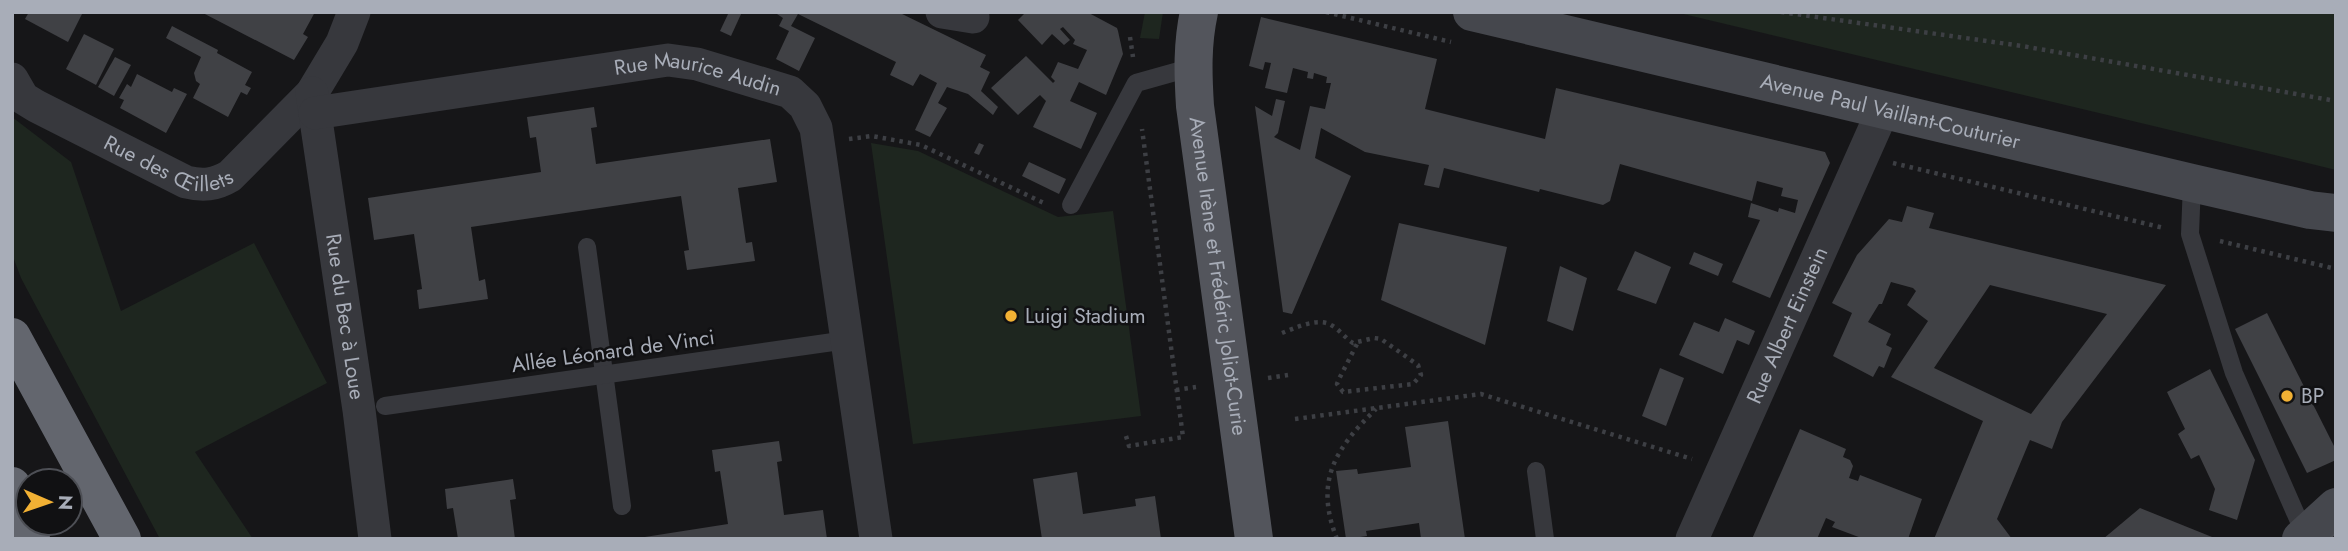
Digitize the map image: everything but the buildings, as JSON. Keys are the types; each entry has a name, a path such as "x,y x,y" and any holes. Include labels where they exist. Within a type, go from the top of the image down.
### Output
{"highway":[{"path":"12,337 122,539"},
{"path":"12,486 32,539"}],"main road":[{"name":"Avenue Irène et Frédéric Joliot-Curie","path":"1199,12 1193,67 1199,134 1254,539"},
{"name":"Avenue Paul Vaillant-Couturier","path":"1472,12 2327,216"},
{"path":"2303,537 2336,507"}],"street":[{"name":"Rue des Œillets","path":"12,79 23,98 36,106 186,182 201,185 217,183 230,176 314,103 354,12"},
{"name":"Rue Maurice Audin","path":"314,103 667,60 697,64 790,92 805,106 816,128 876,539"},
{"name":"Rue du Bec à Loue","path":"314,103 375,539"},
{"name":"Rue Albert Einstein","path":"1692,539 1883,110"}],"lane":[{"path":"1071,205 1136,83 1193,67"},
{"path":"2192,183 2190,234 2234,373 2303,537"},
{"path":"587,247 622,506"},
{"name":"Allée Léonard de Vinci","path":"385,406 847,340"},
{"path":"1535,471 1545,539"}],"path":[{"path":"1781,12 2022,46 2336,101"},
{"path":"1126,436 1129,446 1183,438 1130,37"},
{"path":"818,143 872,136 920,145 1050,206 1071,205"},
{"path":"1282,333 1300,326 1325,323 1331,324 1342,336 1357,344 1374,338 1381,339 1418,365 1421,375 1413,384 1343,392 1337,384 1357,344"},
{"path":"1295,419 1481,394 1723,469"},
{"path":"1338,539 1329,514 1327,481 1344,446 1377,408"}],"shaded area":[{"path":"1145,12 1163,12 1159,39 1140,38"},
{"path":"1675,12 2336,12 2336,170 2258,151"},
{"path":"12,117 71,162 121,311 254,243 327,383 195,452 253,539 160,539 21,278 12,254"},
{"name":"Luigi Stadium","path":"871,143 918,151 1058,217 1113,211 1141,416 913,444"}],"tram line":[{"path":"2329,539 2336,533"}],"place":[{"name":"Luigi Stadium","path":"1011,316"},
{"name":"BP","path":"2287,396"}]}
